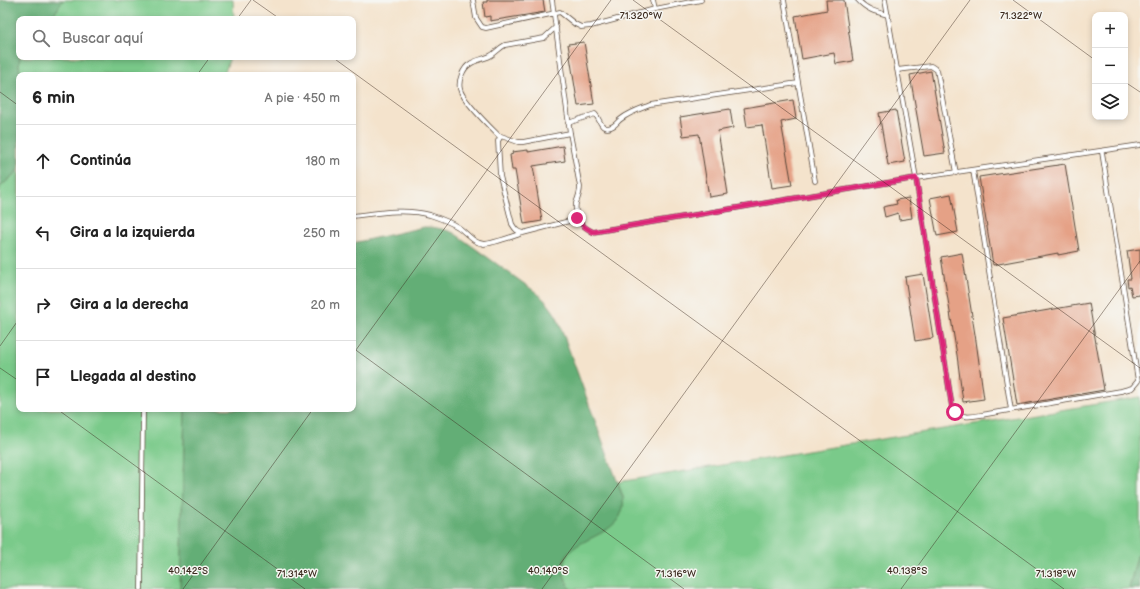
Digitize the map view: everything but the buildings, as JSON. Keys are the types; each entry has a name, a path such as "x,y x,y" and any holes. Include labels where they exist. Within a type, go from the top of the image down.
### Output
{"lane":[{"path":"473,0 476,18 479,24 486,28 560,12 581,27 591,26 655,9 701,0"},
{"path":"552,0 568,124 580,187 580,195 576,204 577,218 580,224 593,232 916,178 1102,152 1140,145"},
{"path":"653,0 655,9"},
{"path":"784,0 815,182"},
{"path":"858,0 863,6 870,10 888,16"},
{"path":"885,0 916,178 952,407 955,412 960,415 966,417 1121,391 1132,388 1138,380 1102,152"},
{"path":"556,27 544,38 505,45 491,56 469,64 463,71 460,80 460,89 464,97 483,120 500,137 504,136 518,142 523,142 570,133"},
{"path":"897,70 931,66 937,70 956,173"},
{"path":"568,124 595,114 599,118 603,127 610,128 633,112 650,105 798,83"},
{"path":"500,137 498,141 500,176 512,224 515,229 523,233"},
{"path":"973,170 1011,410"},
{"path":"356,216 396,212 413,212 429,215 456,226 476,241 483,244 577,218"},
{"path":"141,589 143,412"}],"green space":[{"path":"0,0 63,0 52,16 16,16 16,60 20,60 20,72 16,72 16,172 0,187"},
{"path":"63,0 233,0 234,16 52,16"},
{"path":"20,60 229,60 225,72 20,72"},
{"path":"16,172 16,412 185,412 180,589 0,589 0,187"},
{"path":"424,227 447,230 454,233 537,293 555,313 623,497 622,511 616,522 606,530 573,549 566,557 563,571 570,589 180,589 185,412 356,412 356,242"},
{"path":"1140,397 1140,545 1129,589 570,589 564,575 564,562 569,552 623,497 618,482"},
{"path":"1140,545 1140,589 1129,589"}],"route":[{"path":"577,218 580,224 593,232 916,178 952,407 955,412"}]}
